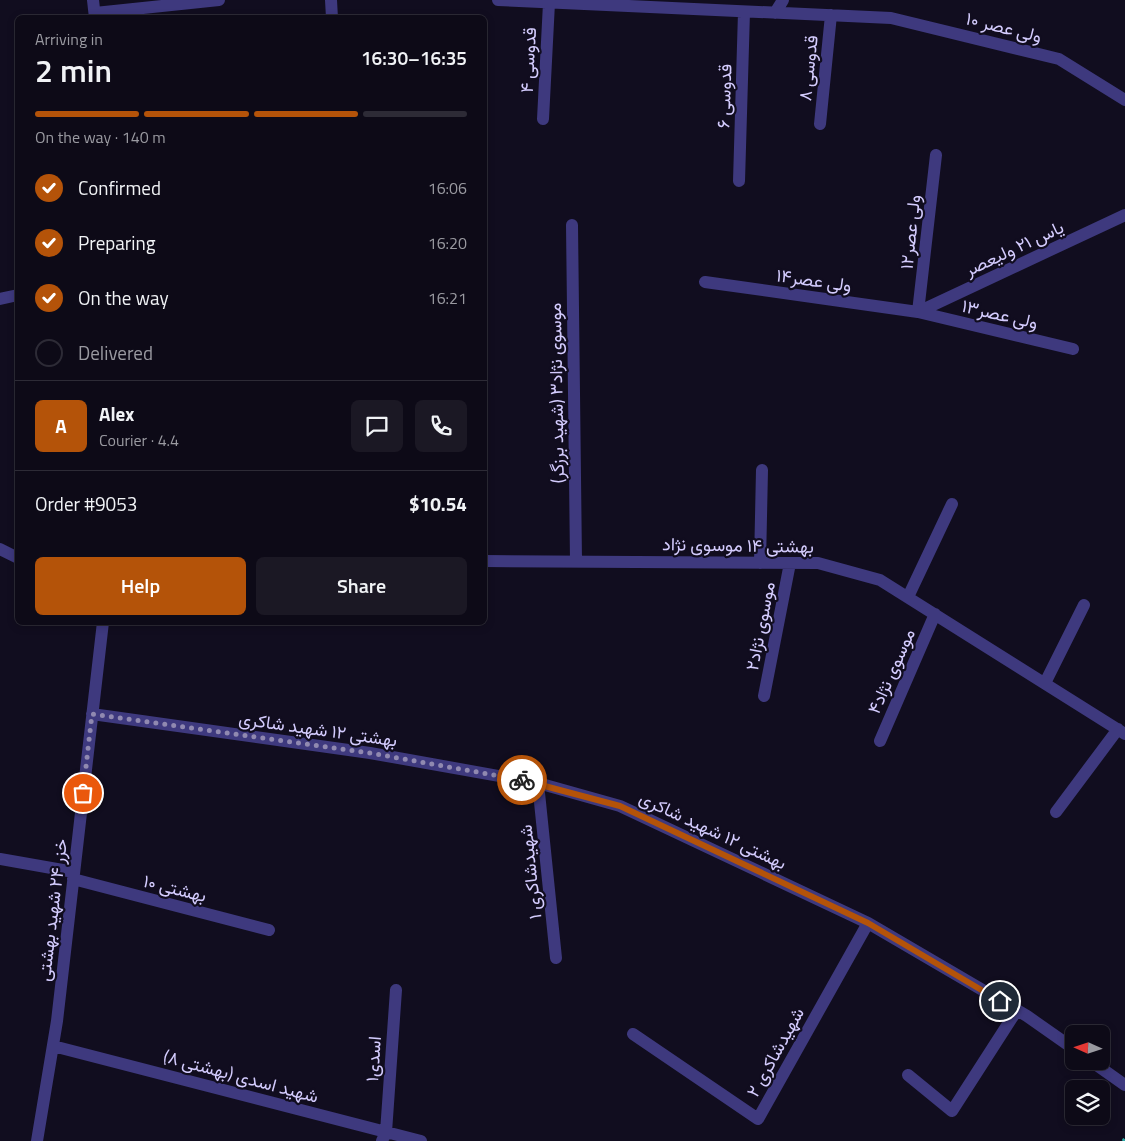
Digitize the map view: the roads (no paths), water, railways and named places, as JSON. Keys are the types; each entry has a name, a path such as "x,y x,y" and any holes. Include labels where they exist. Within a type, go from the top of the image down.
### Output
{"street":[{"path":"93,0 95,15 219,0"},
{"path":"331,0 332,15"},
{"name":"ولی عصر ۱۰","path":"498,0 549,3 662,4 744,12 891,18 1059,59 1125,100"},
{"path":"775,13 783,0"},
{"name":"قدوسی ۴","path":"543,119 549,3"},
{"name":"قدوسی ۶","path":"739,181 744,12"},
{"name":"قدوسی ۸","path":"820,124 831,15"},
{"name":"ولی عصر۱۲","path":"918,312 936,155"},
{"name":"یاس ۲۱ ولیعصر","path":"918,312 1125,215"},
{"name":"موسوی نژاد۳ (شهید برزگر)","path":"572,225 576,561"},
{"name":"ولی عصر۱۴","path":"705,282 918,312"},
{"path":"0,298 15,296"},
{"name":"ولی عصر۱۳","path":"918,312 1073,349"},
{"path":"760,563 762,470"},
{"path":"908,597 952,504"},
{"path":"0,549 15,556"},
{"name":"بهشتی ۱۴ موسوی نژاد","path":"487,561 818,563 880,580 1121,731"},
{"name":"موسوی نژاد۲","path":"764,696 790,563"},
{"path":"1045,683 1084,604"},
{"name":"موسوی نژاد۴","path":"880,741 935,614"},
{"name":"خزر ۲۴ شهید بهشتی","path":"37,1141 53,1046 103,625"},
{"name":"بهشتی ۱۲ شهید شاکری","path":"92,714 370,753 538,783 620,806 868,923 1017,1010 1065,1043"},
{"path":"1056,812 1121,731"},
{"name":"شهیدشاکری ۱","path":"538,783 556,958"},
{"name":"بهشتی ۱۰","path":"0,859 74,876 269,930"},
{"name":"شهیدشاکری ۲","path":"633,1034 758,1119 868,923"},
{"name":"اسدی۱","path":"384,1136 396,990"},
{"path":"908,1075 952,1111 1017,1010"},
{"name":"شهید اسدی (بهشتی ۸)","path":"53,1046 384,1136 421,1141"},
{"path":"1104,1070 1125,1085"}]}
